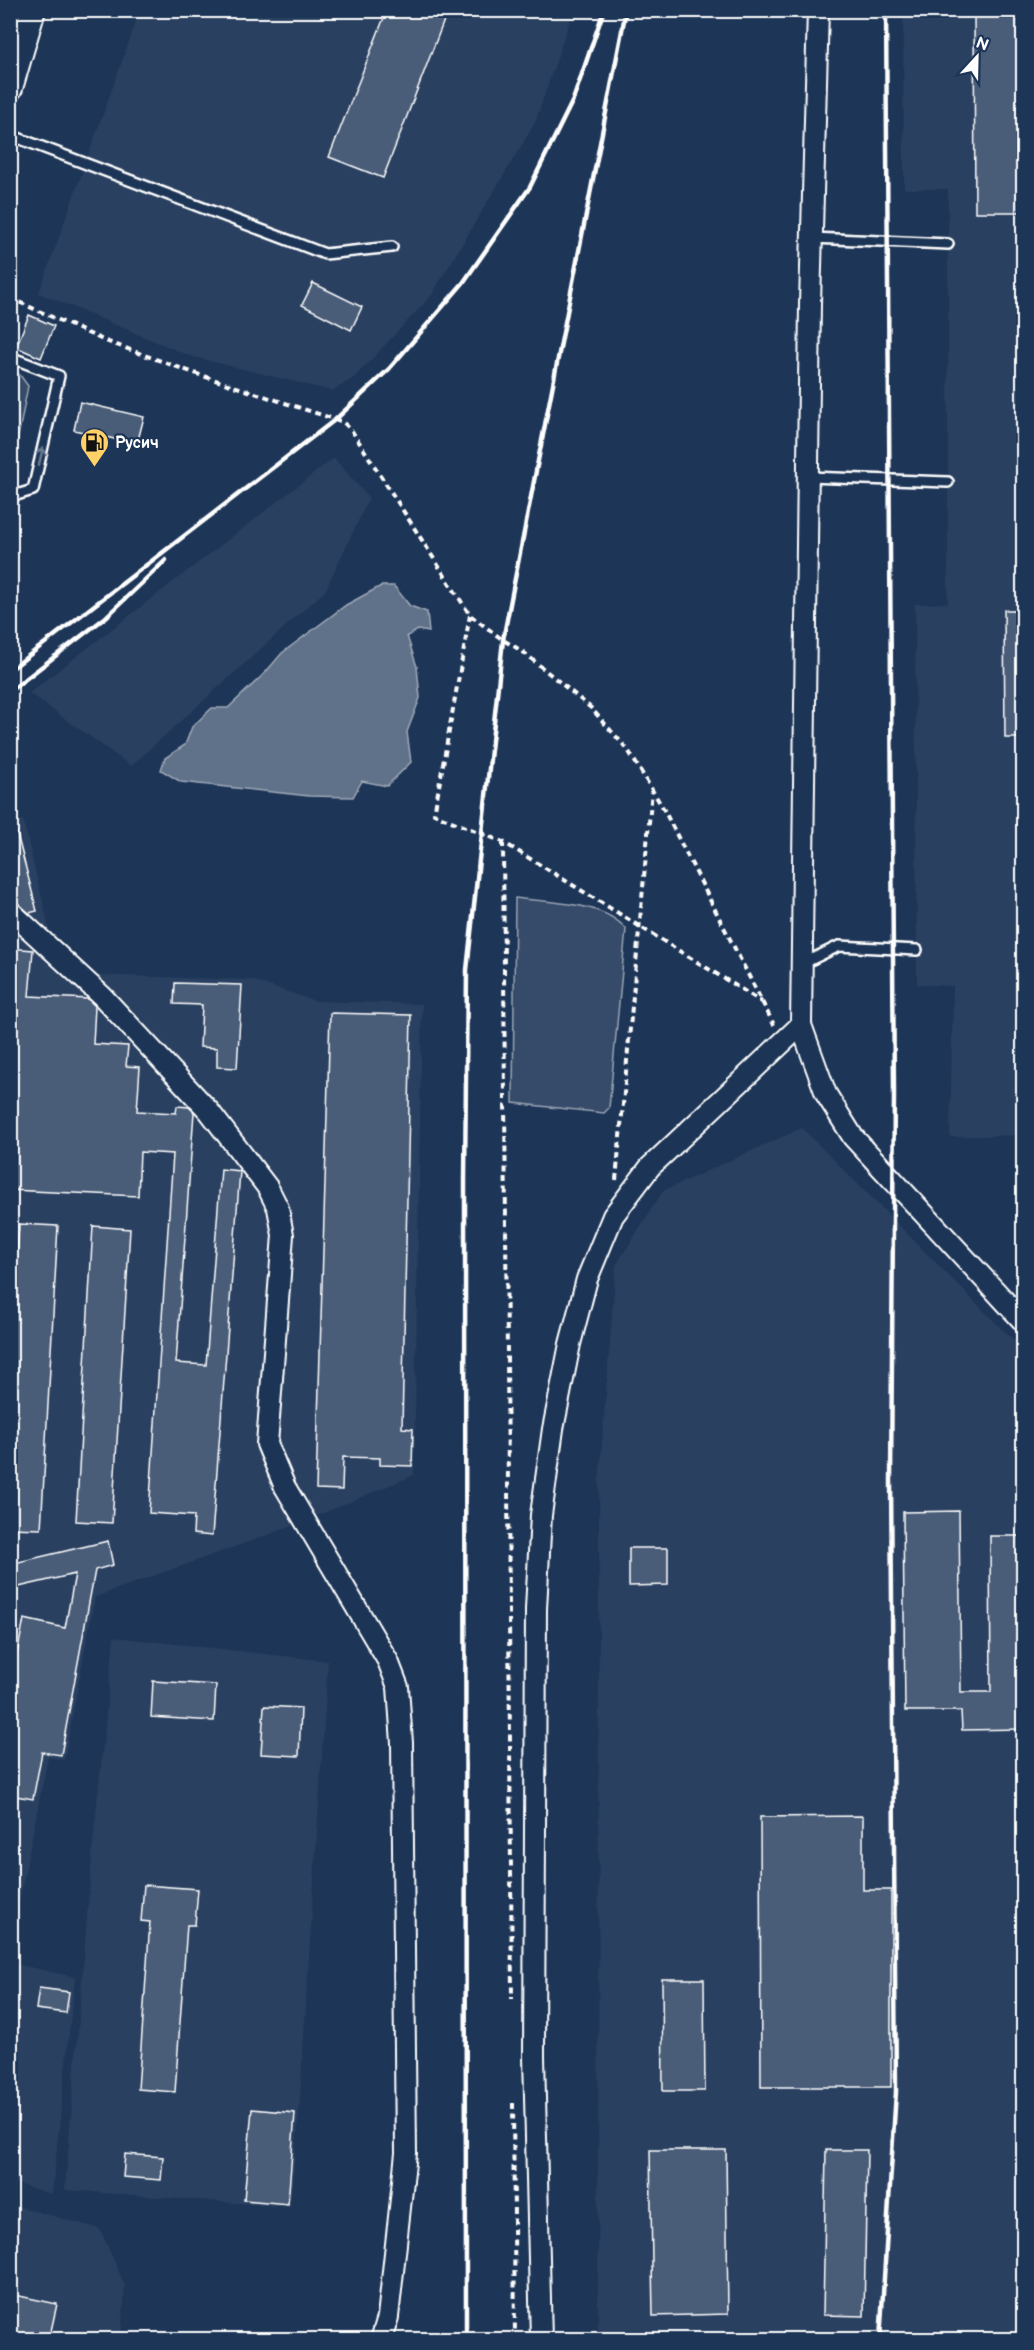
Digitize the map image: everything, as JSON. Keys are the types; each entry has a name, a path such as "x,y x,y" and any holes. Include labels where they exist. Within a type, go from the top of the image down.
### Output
{"street":[{"path":"10,88 33,10"},
{"path":"818,10 812,238 801,1025 826,1094 853,1137 1023,1322"},
{"path":"10,911 102,996 209,1111 268,1188 278,1208 282,1235 267,1444 285,1487 388,1661 398,1687 402,1743 406,2153 388,2317 381,2340"},
{"path":"541,2340 534,2056 536,1609 541,1515 553,1429 570,1344 587,1279 613,1216 650,1167 801,1025"}],"lane":[{"path":"10,135 325,254 392,247"},
{"path":"812,238 948,244"},
{"path":"10,357 59,376 33,490 10,497"},
{"path":"808,477 948,482"},
{"path":"802,964 839,946 917,951"}],"path":[{"path":"10,298 103,340 194,373 343,422 352,432 470,615 522,651 591,708 628,750 652,789 783,1043"},
{"path":"470,615 434,814 503,842 763,1003"},
{"path":"616,1181 652,789"},
{"path":"503,842 513,2004"},
{"path":"513,2100 515,2340"}],"shaded area":[{"path":"140,11 573,11 535,123 431,296 354,378 332,391 190,356 39,293"},
{"path":"903,11 1023,11 1023,1135 950,1137 953,986 917,984 915,604 948,603 948,189 904,189"},
{"path":"11,369 20,375 28,386 11,474"},
{"path":"334,458 369,498 325,591 131,766 29,693"},
{"path":"381,586 394,586 410,606 427,612 429,632 418,630 407,636 417,667 420,698 407,732 411,762 387,786 362,781 353,797 309,796 181,782 161,770 165,758 185,745 192,727 212,708 228,708 265,673 282,653 346,605"},
{"path":"23,820 52,940 92,975 251,980 315,1001 422,1004 414,1475 290,1527 95,1597 64,1760 48,1757 11,1943 10,823"},
{"path":"515,898 590,908 616,920 626,929 609,1108 604,1113 513,1103"},
{"path":"802,1128 1005,1332 1023,1347 1023,2339 598,2340 599,1481 616,1265 663,1191"},
{"path":"114,1637 328,1661 299,2114 290,2207 65,2190 93,1843"},
{"path":"10,1963 75,1977 52,2194 11,2182"},
{"path":"10,2204 100,2229 125,2286 121,2339 11,2339"}],"building":[{"path":"387,10 448,10 383,178 329,157"},
{"path":"974,10 1023,10 1023,212 975,212"},
{"path":"313,283 362,307 351,330 302,305"},
{"path":"29,315 54,326 41,358 16,347"},
{"path":"80,402 144,417 137,444 74,430"},
{"path":"1004,610 1023,610 1023,738 1005,738"},
{"path":"16,830 37,911 29,913 14,900 10,887 10,831"},
{"path":"10,948 33,950 29,996 88,999 95,1006 93,1044 128,1046 126,1066 140,1067 137,1111 176,1113 177,1106 189,1107 194,1112 176,1363 206,1365 221,1169 240,1171 212,1536 193,1534 194,1516 149,1513 173,1154 140,1152 138,1196 10,1190"},
{"path":"175,983 242,985 237,1068 217,1067 217,1048 200,1047 202,1005 174,1004"},
{"path":"330,1013 411,1015 402,1428 413,1429 412,1466 380,1465 380,1458 343,1457 342,1490 316,1489"},
{"path":"19,1224 58,1226 41,1529 10,1528 10,1375"},
{"path":"93,1226 130,1229 112,1523 76,1521"},
{"path":"959,1511 961,1692 991,1692 990,1536 1023,1536 1023,1729 962,1730 961,1711 905,1711 903,1512"},
{"path":"108,1541 113,1565 95,1570 61,1755 42,1752 33,1799 10,1795 10,1689 24,1619 65,1628 75,1574 10,1589 10,1564"},
{"path":"629,1548 668,1548 668,1585 629,1586"},
{"path":"153,1681 216,1685 214,1721 151,1717"},
{"path":"264,1706 301,1708 299,1756 261,1754"},
{"path":"863,1816 863,1890 891,1890 891,2087 761,2087 760,1817"},
{"path":"144,1885 198,1889 195,1925 187,1925 175,2092 138,2089 150,1922 141,1921"},
{"path":"662,1979 704,1979 705,2091 663,2091"},
{"path":"39,1988 69,1992 66,2013 36,2009"},
{"path":"252,2109 295,2113 288,2204 244,2200"},
{"path":"650,2150 726,2150 728,2314 653,2316"},
{"path":"826,2150 867,2150 864,2316 823,2315"},
{"path":"125,2154 163,2157 161,2180 123,2177"},
{"path":"10,2294 57,2304 49,2340 10,2340"}],"railway":[{"path":"10,670 336,419 389,369 463,283 530,187 573,100 604,10"},
{"path":"466,2340 465,1182 467,970 503,640 626,10"},
{"path":"880,2340 896,2092 891,1481 894,1093 886,10"},
{"path":"10,691 106,617 166,560"}],"place":[{"name":"Русич","path":"94,468"}]}
